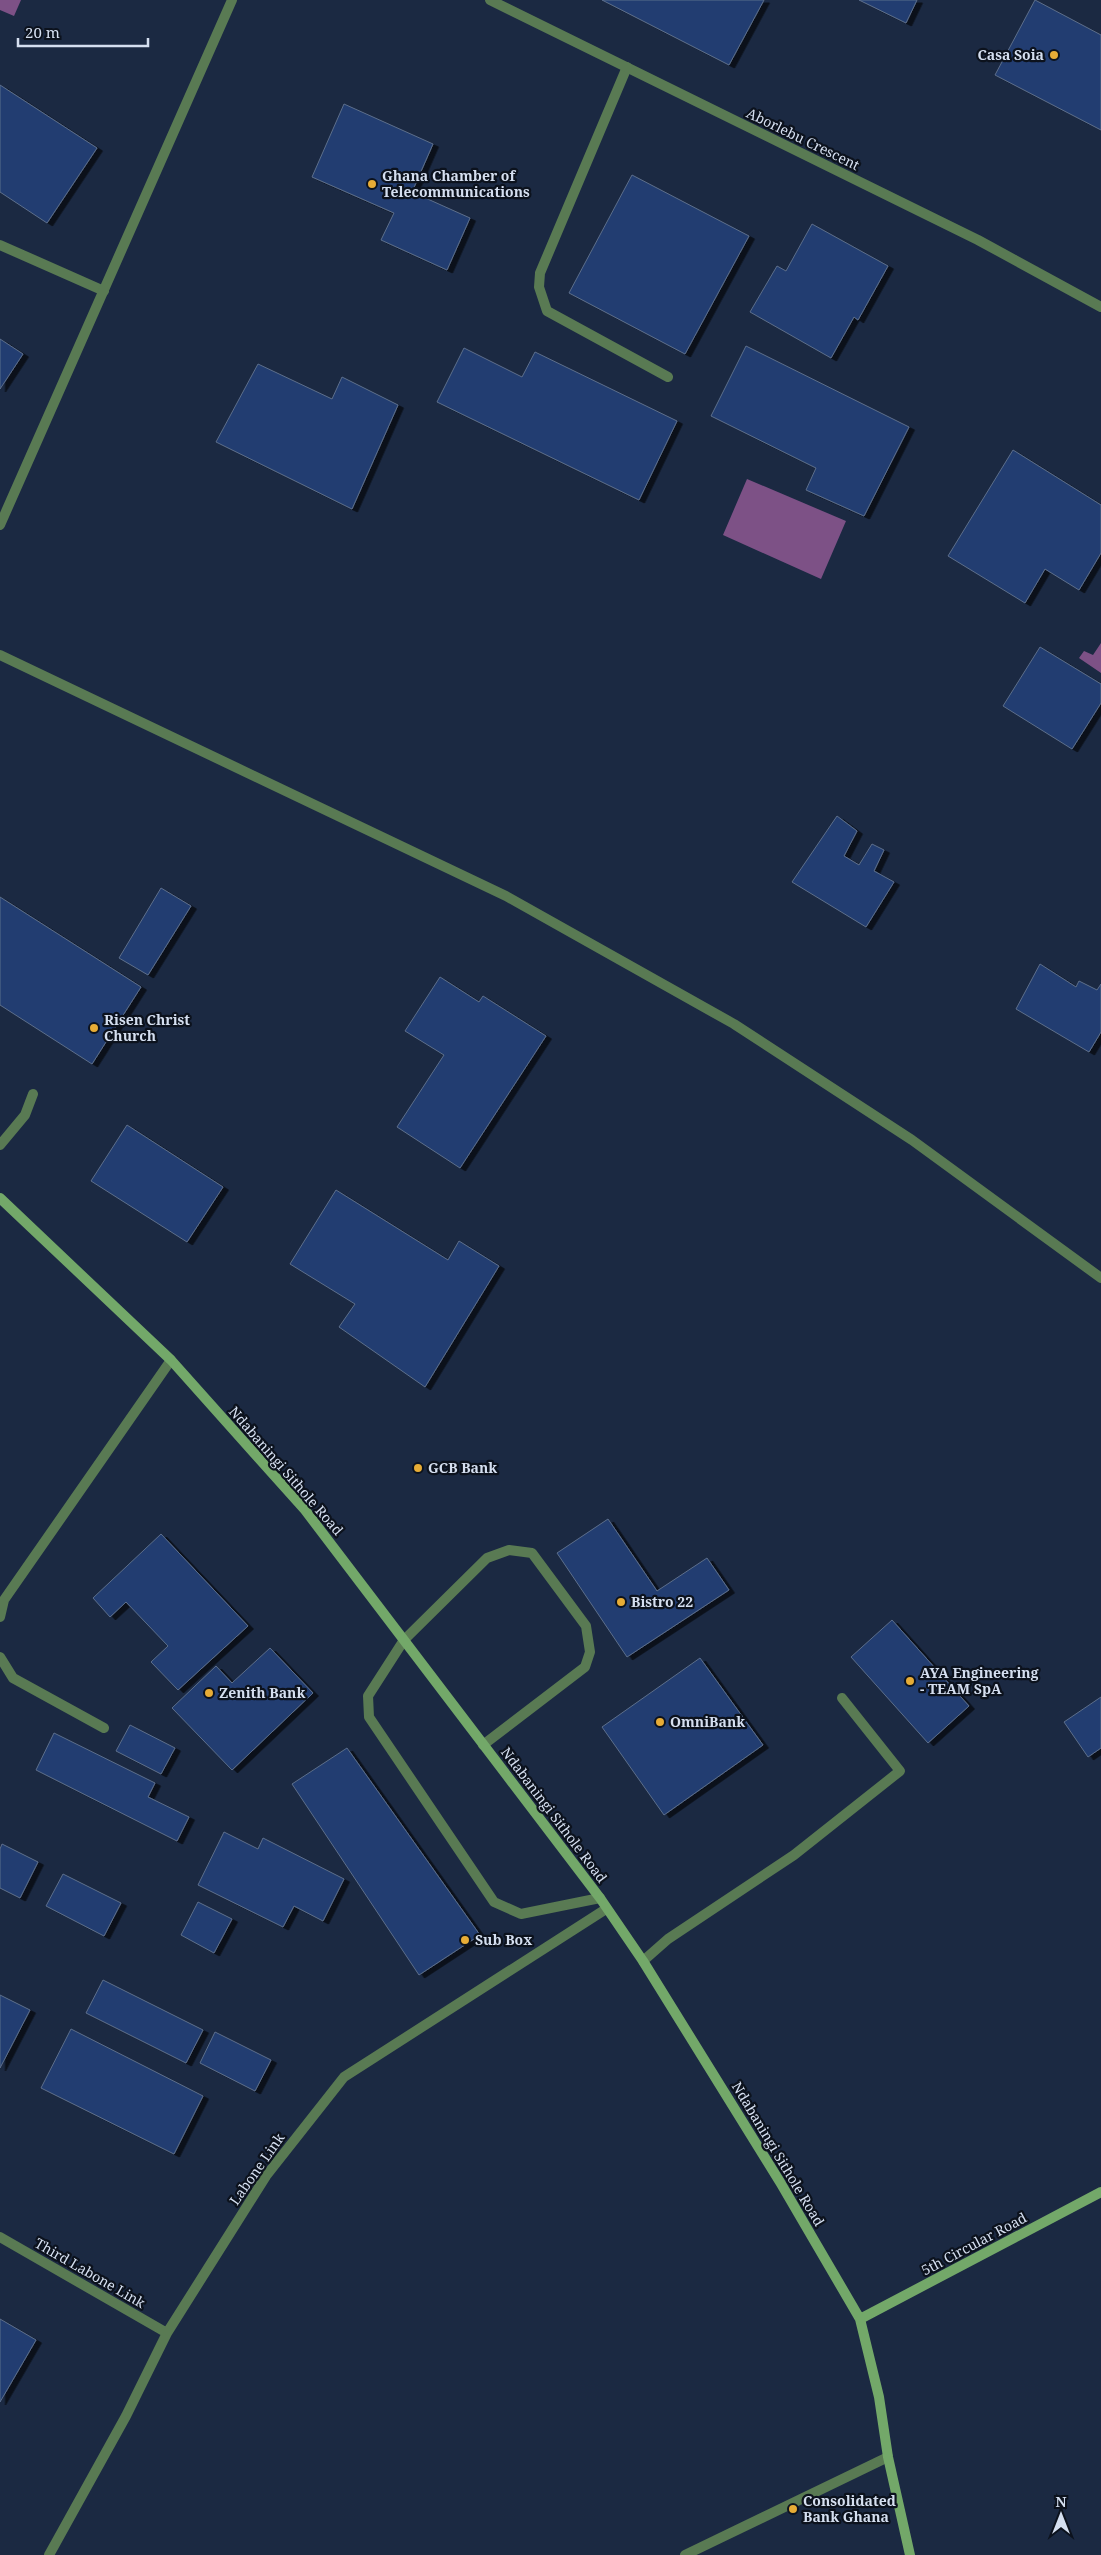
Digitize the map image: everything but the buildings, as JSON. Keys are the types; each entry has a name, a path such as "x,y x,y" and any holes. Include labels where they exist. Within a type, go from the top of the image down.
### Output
{"street":[{"path":"0,525 232,0"},
{"name":"Aborlebu Crescent","path":"490,0 978,240 1101,307"},
{"path":"626,67 540,273 539,287 547,311 668,376"},
{"path":"0,245 104,291"},
{"path":"0,656 506,896 734,1024 912,1140 1101,1278"},
{"path":"0,1145 26,1115 33,1094"},
{"name":"Ndabaningi Sithole Road","path":"0,1198 171,1360 305,1510 600,1898 643,1960 780,2182 860,2319 879,2397 888,2456 910,2555"},
{"path":"0,1617 4,1600 171,1360"},
{"path":"483,1745 585,1667 590,1652 586,1626 532,1553 509,1550 487,1558 404,1640 368,1696 369,1716 494,1902 521,1914 600,1898"},
{"path":"0,1657 13,1678 104,1728"},
{"path":"643,1960 668,1939 794,1855 900,1771 842,1698"},
{"name":"Labone Link","path":"49,2555 126,2416 167,2333 266,2176 344,2077 606,1909"},
{"name":"5th Circular Road","path":"860,2319 1101,2192"},
{"name":"Third Labone Link","path":"0,2237 167,2333"},
{"path":"685,2555 888,2456"}],"shaded area":[{"path":"0,0 21,0 14,16 0,10"},
{"path":"747,479 846,521 821,579 723,535"},
{"path":"1101,643 1101,673 1079,658 1084,651 1093,655"}],"place":[{"name":"Casa Soia","path":"1054,55"},
{"name":"Ghana Chamber of Telecommunications","path":"372,184"},
{"name":"Risen Christ Church","path":"94,1028"},
{"name":"GCB Bank","path":"418,1468"},
{"name":"Bistro 22","path":"621,1602"},
{"name":"AYA Engineering - TEAM SpA","path":"910,1681"},
{"name":"Zenith Bank","path":"209,1693"},
{"name":"OmniBank","path":"660,1722"},
{"name":"Sub Box","path":"465,1940"},
{"name":"Consolidated Bank Ghana","path":"793,2509"}]}
